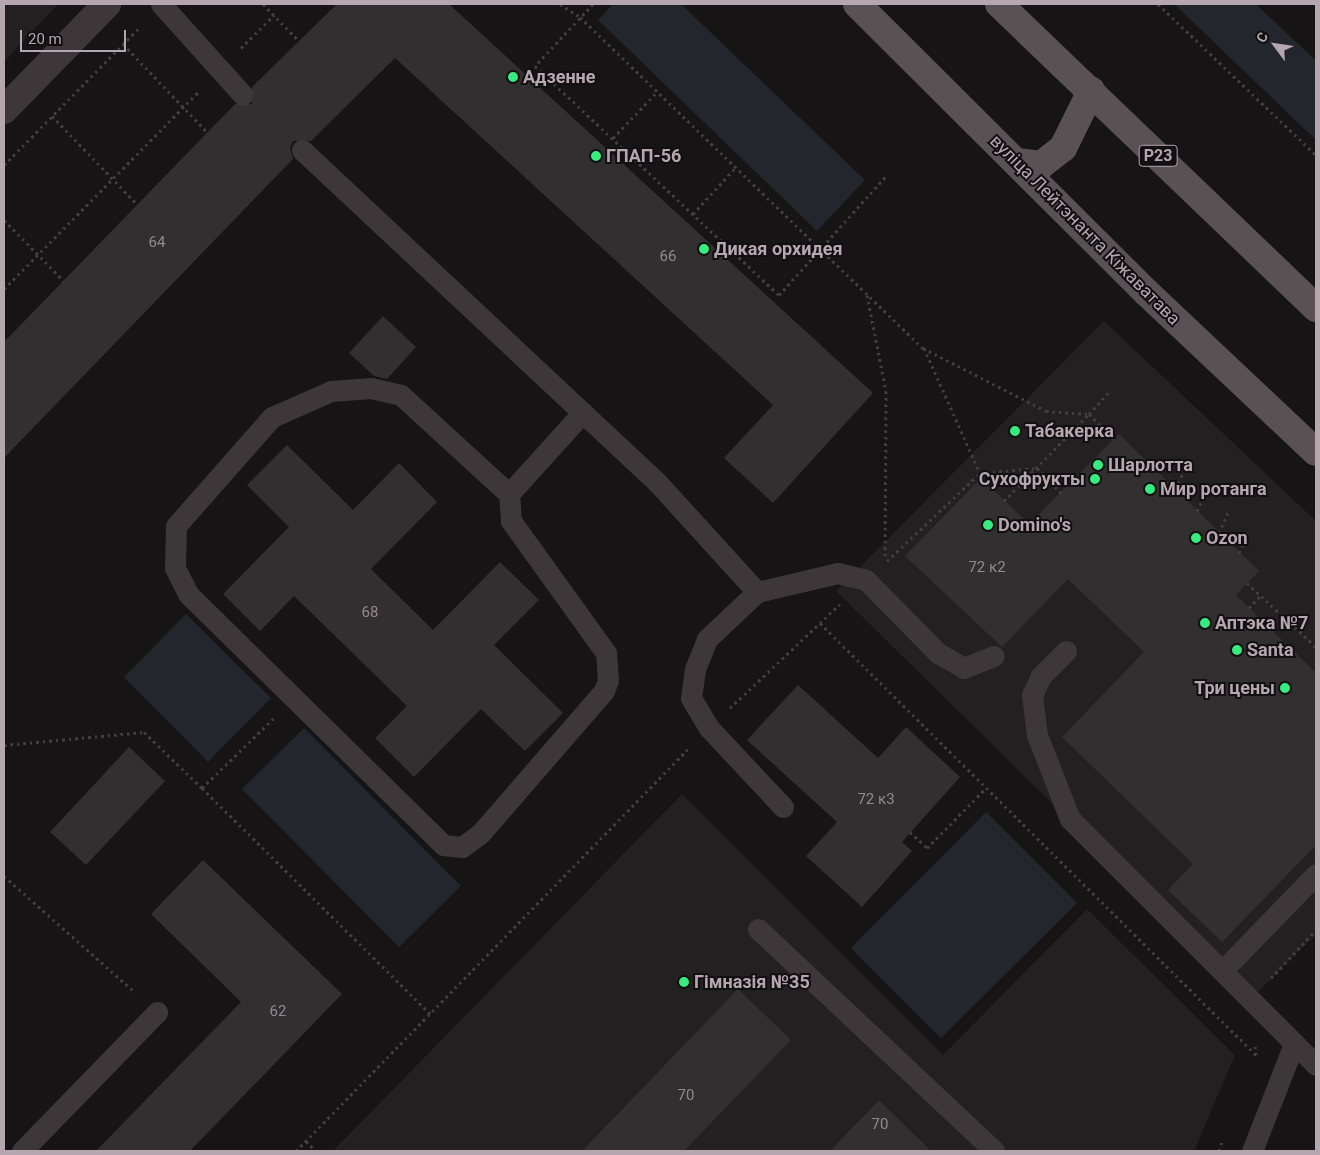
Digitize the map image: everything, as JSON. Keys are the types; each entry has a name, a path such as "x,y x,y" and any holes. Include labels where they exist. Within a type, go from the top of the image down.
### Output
{"main road":[{"name":"вуліца Лейтэнанта Кіжаватава","path":"857,4 1146,292 1316,452"},
{"name":"Р23","path":"999,4 1316,308"},
{"path":"1017,162 1041,165 1063,148 1091,91"}],"street":[{"path":"4,110 107,4"}],"lane":[{"path":"161,4 243,95"},
{"path":"302,150 656,482 757,592"},
{"path":"371,388 401,395 509,494 511,521 606,653 608,680 604,691 480,834 462,847 443,845 189,595 174,568 172,551 176,526 272,417 331,391 371,388"},
{"path":"509,494 543,462 583,412"},
{"path":"784,807 708,728 691,698 695,669 707,639 757,592 838,573 866,580 938,652 964,668 994,656"},
{"path":"1066,651 1041,676 1032,695 1037,735 1070,819 1224,969 1316,1065"},
{"path":"1224,969 1316,874"},
{"path":"758,929 994,1151"},
{"path":"22,1151 157,1012"},
{"path":"1252,1151 1294,1044"}],"path":[{"path":"4,165 161,4"},
{"path":"263,4 299,41"},
{"path":"560,4 580,18 923,348 1046,411 1089,414 1114,439"},
{"path":"593,4 535,66 779,295 887,175"},
{"path":"1158,4 1316,155"},
{"path":"4,289 274,15"},
{"path":"123,44 207,132"},
{"path":"613,138 657,92"},
{"path":"52,116 138,205"},
{"path":"693,214 736,167"},
{"path":"4,220 64,280"},
{"path":"867,293 886,391 885,562"},
{"path":"923,348 980,473 1037,468"},
{"path":"1004,501 1109,392"},
{"path":"1176,489 1186,466"},
{"path":"1037,468 1061,493"},
{"path":"1197,511 1208,487"},
{"path":"1219,533 1229,510"},
{"path":"1240,552 1249,530"},
{"path":"1247,583 1316,647"},
{"path":"1249,608 1260,596"},
{"path":"202,788 294,698"},
{"path":"296,1151 708,728"},
{"path":"4,745 144,732 430,1014"},
{"path":"910,832 927,848 986,788"},
{"path":"4,876 157,1012"},
{"path":"306,1141 316,1151"}],"shaded area":[{"path":"4,4 58,4 4,62"},
{"path":"613,4 681,4 865,180 817,231 598,20"},
{"path":"1174,4 1256,4 1316,61 1316,140"},
{"path":"1104,321 1316,521 1316,934 1251,999 836,591"},
{"path":"186,614 271,698 208,762 124,677"},
{"path":"304,728 461,886 399,947 242,789"},
{"name":"Гімназія №35","path":"682,794 943,1055 1087,909 1235,1055 1194,1151 333,1151"},
{"path":"986,812 1077,903 941,1038 851,948"}],"building":[{"path":"337,4 449,4 873,393 773,503 724,458 773,405 395,58 311,141 293,141 290,148 293,159 4,458 4,342 235,104 252,104 252,87"},
{"path":"383,316 416,347 387,379 374,376 349,353"},
{"path":"1119,434 1259,571 1236,595 1316,673 1316,845 1222,942 1168,890 1193,864 1062,737 1144,652 1068,579 1002,647 905,556 981,478 1029,524"},
{"path":"287,445 353,510 399,463 437,502 371,569 433,630 500,562 539,600 494,645 563,713 525,751 481,709 414,777 375,738 407,706 294,596 260,631 223,594 289,527 247,485"},
{"path":"798,685 878,758 906,727 960,777 902,842 912,851 862,907 806,856 837,822 747,740"},
{"path":"129,747 165,781 86,865 50,832"},
{"path":"203,860 342,994 190,1151 96,1151 241,1002 151,914"},
{"path":"738,989 791,1040 684,1151 582,1151"},
{"path":"879,1100 931,1151 830,1151"}],"place":[{"name":"Адзенне","path":"513,77"},
{"name":"ГПАП-56","path":"596,156"},
{"name":"Дикая орхидея","path":"704,249"},
{"name":"Табакерка","path":"1015,431"},
{"name":"Шарлотта","path":"1098,465"},
{"name":"Сухофрукты","path":"1095,479"},
{"name":"Мир ротанга","path":"1150,489"},
{"name":"Domino's","path":"988,525"},
{"name":"Ozon","path":"1196,538"},
{"name":"Аптэка №7","path":"1205,623"},
{"name":"Santa","path":"1237,650"},
{"name":"Три цены","path":"1285,688"},
{"name":"Гімназія №35","path":"684,982"}]}
